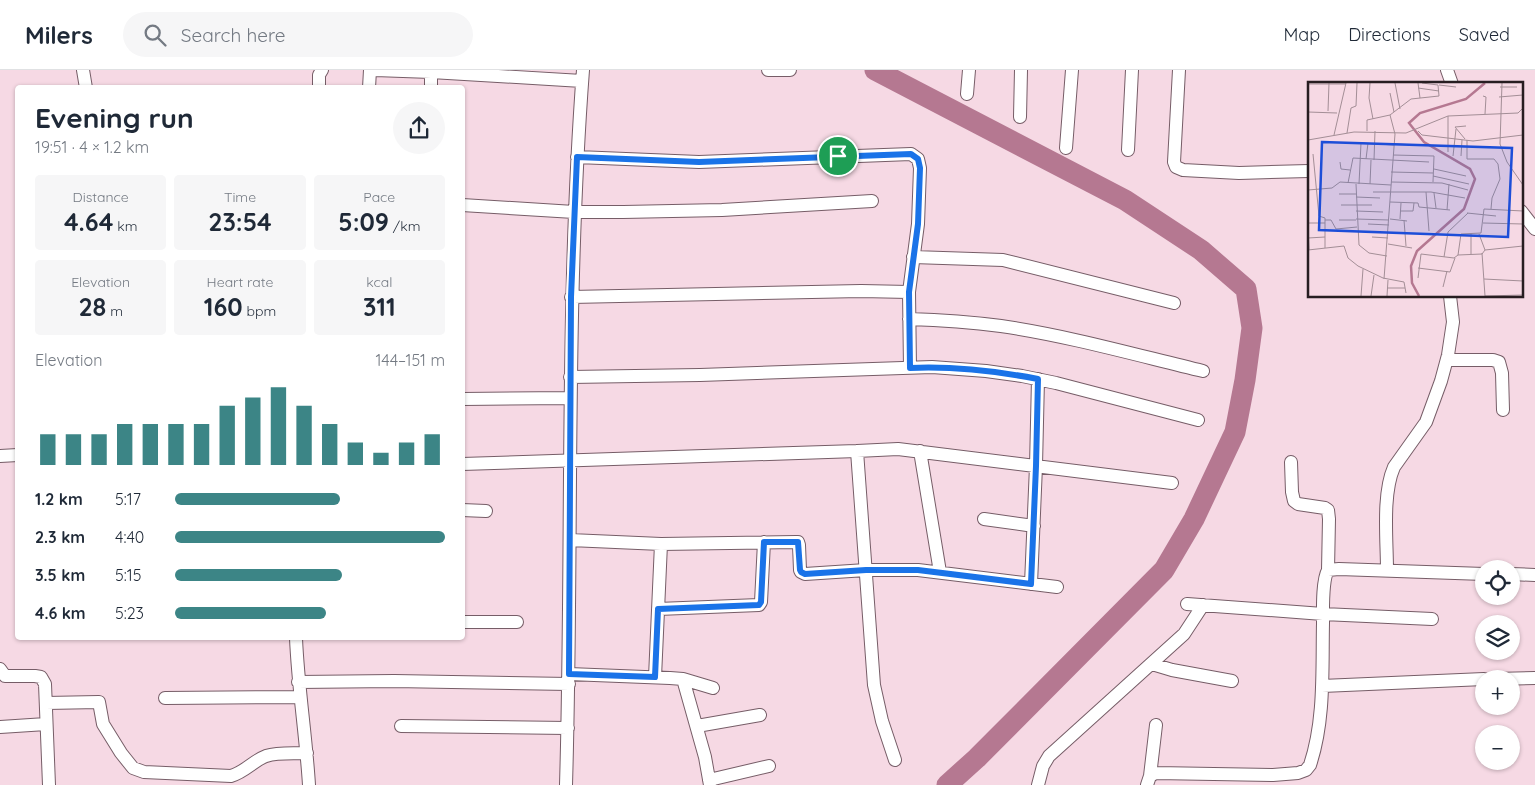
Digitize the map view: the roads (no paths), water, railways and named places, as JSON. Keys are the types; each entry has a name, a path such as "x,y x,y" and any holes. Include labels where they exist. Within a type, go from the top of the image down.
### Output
{"street":[{"path":"83,70 86,85"},
{"path":"319,85 319,76 322,70"},
{"path":"369,85 370,70"},
{"path":"375,70 582,75 571,297 569,679 566,785"},
{"path":"768,70 790,70"},
{"path":"967,94 969,70"},
{"path":"1020,117 1021,70"},
{"path":"1066,148 1072,70"},
{"path":"1128,150 1132,70"},
{"path":"1179,70 1174,162 1176,167 1183,170 1239,173 1308,171"},
{"path":"1447,70 1451,82"},
{"path":"431,71 431,85"},
{"path":"577,157 699,162 911,154 918,159 920,168 918,224 909,292 910,368"},
{"path":"465,205 574,212 722,210 872,201"},
{"path":"1522,212 1535,229"},
{"path":"913,257 1002,260 1174,303"},
{"path":"571,297 852,291 909,292"},
{"path":"1387,570 1387,496 1390,475 1394,466 1408,450 1426,422 1447,360 1453,322 1450,298"},
{"path":"909,319 940,320 1003,327 1075,340 1203,372"},
{"path":"1447,360 1493,360 1499,362 1502,373 1503,410"},
{"path":"570,377 700,375 932,367 986,371 1038,379 1198,420"},
{"path":"1031,584 1038,379"},
{"path":"465,399 570,398"},
{"path":"465,464 898,449 1172,483"},
{"path":"858,451 874,685 882,721 895,760"},
{"path":"920,451 940,572"},
{"path":"0,456 15,455"},
{"path":"1148,780 1156,773 1232,780 1273,775 1298,779 1310,765 1319,720 1322,686 1323,614 1328,570 1329,519 1328,510 1298,504 1294,501 1291,462"},
{"path":"465,510 486,511"},
{"path":"984,519 1034,526"},
{"path":"570,540 661,544 798,542 800,570 805,574 866,570 918,570 1057,587"},
{"path":"658,609 759,605 761,602 764,542"},
{"path":"655,677 661,544"},
{"path":"1328,570 1331,568 1475,574"},
{"path":"1520,574 1535,575"},
{"path":"1187,604 1323,614 1432,619"},
{"path":"1038,785 1042,766 1049,756 1184,634 1203,605"},
{"path":"465,622 517,622"},
{"path":"296,640 298,682 309,785"},
{"path":"1152,664 1172,670 1232,681"},
{"path":"0,669 6,676 41,677 45,684 49,785"},
{"path":"298,682 655,677 683,679 713,688"},
{"path":"1520,678 1535,678"},
{"path":"683,679 697,726 710,782 769,766"},
{"path":"1322,686 1475,679"},
{"path":"164,698 300,697"},
{"path":"46,703 99,702 103,724 121,753 133,768 144,772 231,776 238,774 267,756 307,753"},
{"path":"697,726 760,715"},
{"path":"0,727 46,724"},
{"path":"1148,780 1156,725"},
{"path":"401,726 568,728"}],"waterway":[{"path":"875,70 1125,200 1201,250 1246,289 1252,328 1235,432 1194,519 1164,570 977,758 947,785"}]}
